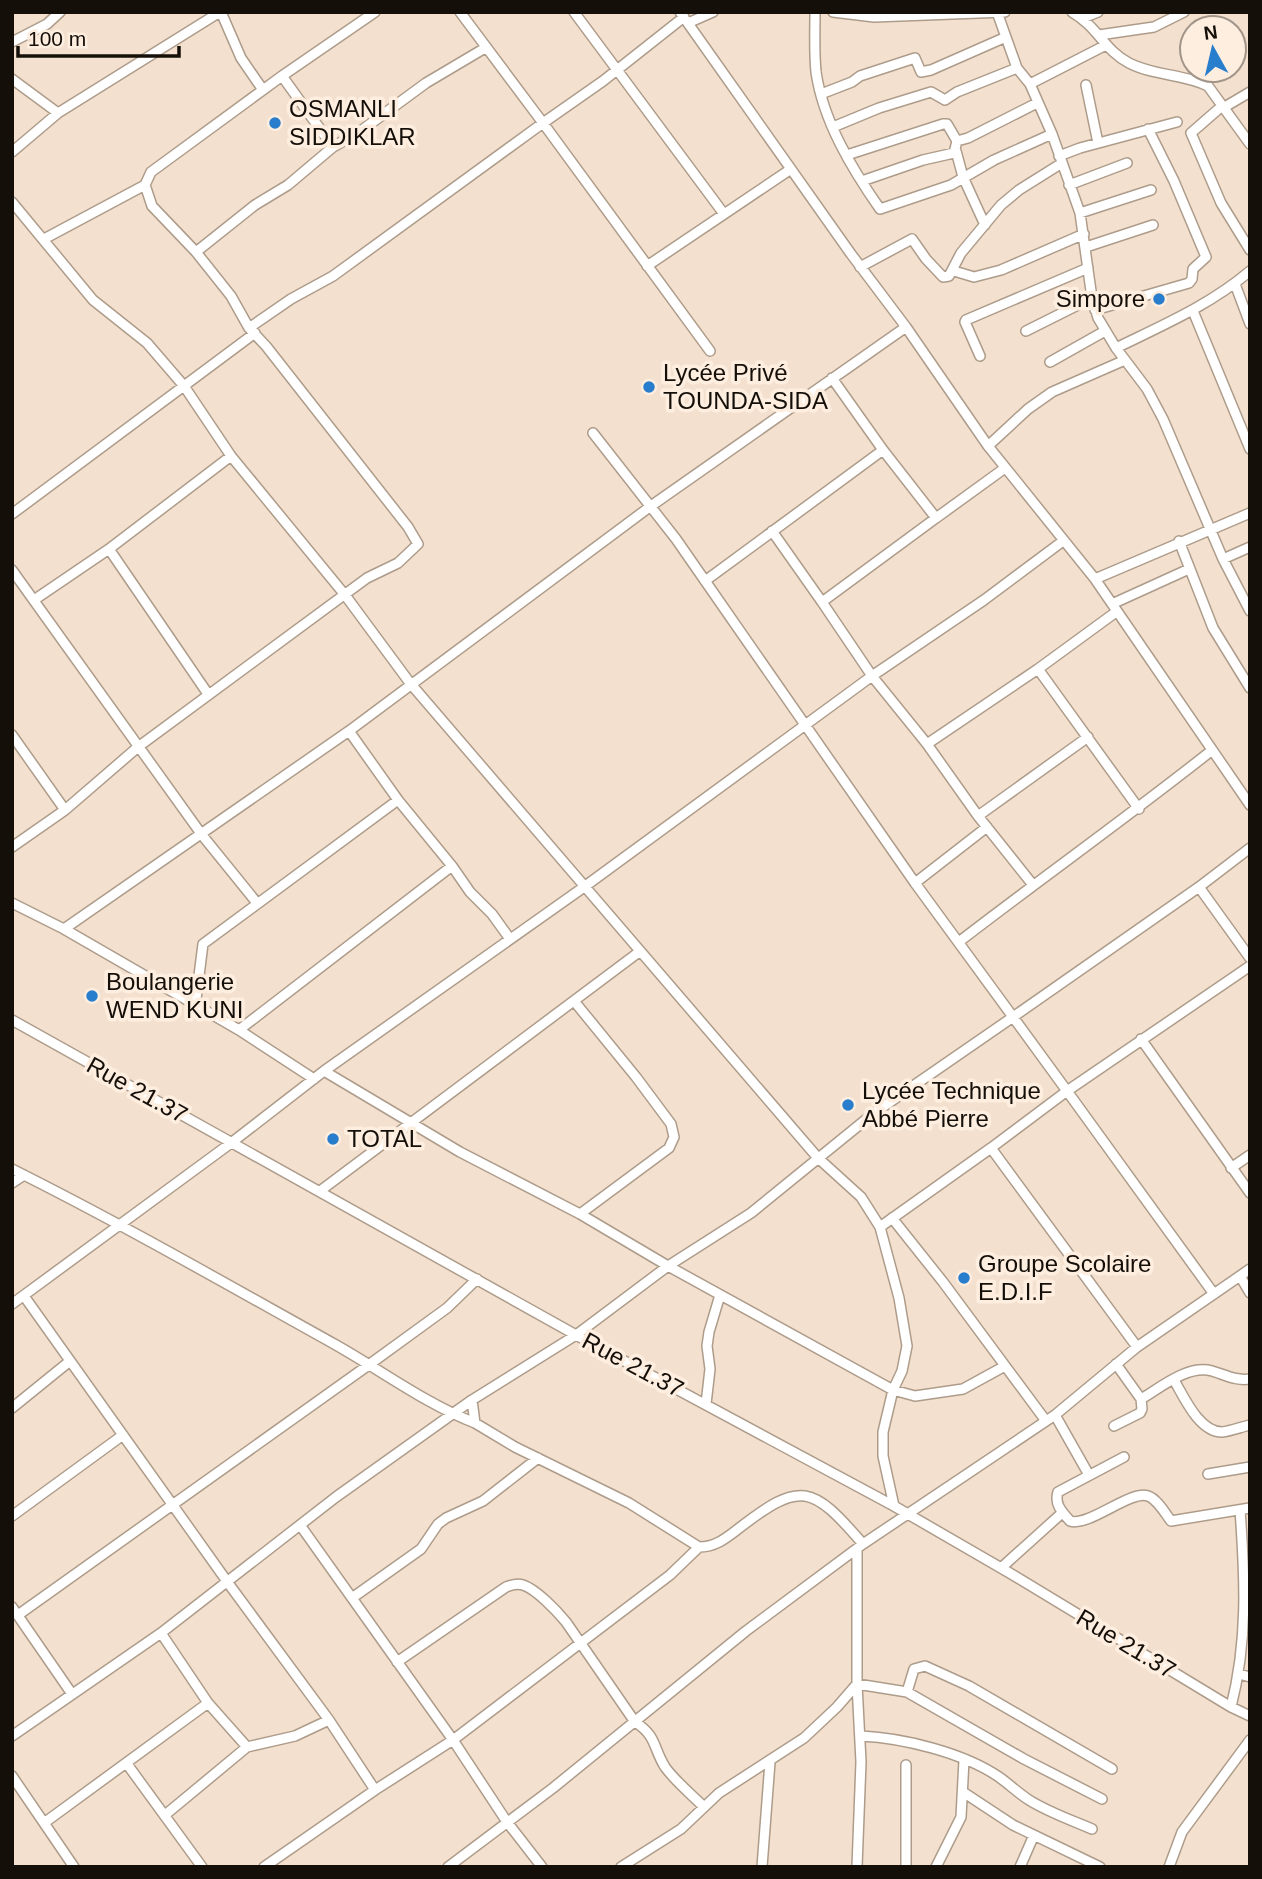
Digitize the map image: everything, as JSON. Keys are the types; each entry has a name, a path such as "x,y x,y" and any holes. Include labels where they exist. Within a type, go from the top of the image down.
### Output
{"street":[{"path":"12,42 47,24 60,12"},
{"path":"12,152 58,113 220,12 241,58 263,90"},
{"path":"12,847 65,810 138,747 208,694 345,594 398,563 418,544 388,501 252,331 231,296 196,252 152,206 145,185 150,172 374,12"},
{"path":"460,12 710,351"},
{"path":"574,12 724,214"},
{"path":"12,514 184,386 291,299 333,276 603,81 684,17 713,12"},
{"path":"816,12 816,70 821,94 847,155 881,210 951,185 1052,134"},
{"path":"832,12 874,17 1000,13 1017,68 1030,84 1052,134 1080,214 1095,310 1105,331 1147,389 1163,419 1223,559 1249,609"},
{"path":"1072,12 1083,18 1106,45 1127,62 1147,71 1204,84 1248,141"},
{"path":"1083,18 1098,12"},
{"path":"1099,35 1154,27 1184,12"},
{"path":"684,17 988,446 1095,579 1250,804"},
{"path":"821,94 860,76 915,58 921,72 931,70 1006,37"},
{"path":"1030,84 1106,45"},
{"path":"196,252 256,205 288,185 333,147 426,83 485,48"},
{"path":"833,127 879,108 931,92 945,100 957,92 1017,68"},
{"path":"282,76 333,147"},
{"path":"12,79 58,113"},
{"path":"1086,85 1098,143"},
{"path":"1250,92 1222,107 1191,133 1222,204 1250,250"},
{"path":"862,181 923,160 954,153 956,146 968,138 1037,103"},
{"path":"860,267 912,239 943,277 949,276 954,271 961,253 1001,205 1060,160 1098,143 1177,122"},
{"path":"847,155 947,124 956,146 963,177 985,225"},
{"path":"1095,310 1188,283 1191,281 1194,267 1206,257 1174,181 1148,129"},
{"path":"1069,185 1127,163"},
{"path":"648,266 791,169"},
{"path":"44,239 145,185"},
{"path":"1080,214 1150,190"},
{"path":"12,202 93,300 147,343 184,386 231,456 345,594 410,683 818,1158 861,1197 880,1227 899,1298 907,1346 883,1432 883,1456 894,1506"},
{"path":"1086,247 1153,225"},
{"path":"954,271 974,277 1001,271 1084,234"},
{"path":"980,356 966,320 1088,268"},
{"path":"1116,348 1193,311 1250,271"},
{"path":"1235,284 1250,324"},
{"path":"1026,331 1092,298"},
{"path":"1193,311 1250,449"},
{"path":"64,929 349,730 651,506 906,327"},
{"path":"1050,362 1105,331"},
{"path":"988,446 1028,409 1052,392 1125,360"},
{"path":"832,378 936,518"},
{"path":"593,433 651,506 915,883 960,941 1214,1294"},
{"path":"705,581 883,450"},
{"path":"34,600 109,549 231,456"},
{"path":"822,602 1005,468"},
{"path":"1095,579 1250,513"},
{"path":"772,531 872,676 1033,885"},
{"path":"12,1304 324,1071 1063,541"},
{"path":"1179,541 1213,628 1250,688"},
{"path":"1223,559 1250,547"},
{"path":"109,549 208,694"},
{"path":"927,744 1038,668 1114,608 1189,569"},
{"path":"12,570 202,835 257,904"},
{"path":"1038,668 1139,809"},
{"path":"349,730 398,800 510,939"},
{"path":"12,735 65,810"},
{"path":"978,816 1088,737"},
{"path":"960,941 1139,809 1211,751"},
{"path":"195,1007 203,944 398,800"},
{"path":"915,883 987,827"},
{"path":"12,1736 161,1633 300,1525 452,1414 576,1335 667,1266 751,1213 874,1113 1199,887 1250,848"},
{"path":"239,1030 452,866"},
{"path":"1199,887 1250,958"},
{"path":"12,903 64,929 239,1030 314,1079"},
{"path":"320,1191 639,952"},
{"path":"880,1227 1067,1091 1250,966"},
{"path":"574,1000 671,1124 674,1137 669,1148 580,1214"},
{"name":"Rue 21.37","path":"12,1020 576,1335 894,1506 1250,1716"},
{"path":"1141,1039 1250,1193"},
{"path":"324,1071 460,1152 580,1214 667,1266 893,1390 915,1396 963,1389 1005,1366"},
{"path":"991,1148 1137,1347"},
{"path":"1231,1168 1250,1155"},
{"path":"12,1169 119,1224 370,1364 452,1414 475,1423 515,1447 629,1503 699,1547"},
{"path":"12,1184 24,1175"},
{"path":"892,1218 1046,1421"},
{"path":"448,1867 553,1788 746,1631 860,1547 1055,1415 1137,1347 1250,1269"},
{"path":"1240,1276 1250,1293"},
{"path":"72,1694 15,1611 172,1505 370,1364 447,1308 477,1279"},
{"path":"706,1404 710,1369 707,1346 720,1295"},
{"path":"24,1296 329,1720 375,1790"},
{"path":"12,1408 70,1361"},
{"path":"1114,1426 1140,1413 1143,1405 1116,1364"},
{"path":"1141,1399 1188,1373 1203,1369 1238,1380 1250,1380"},
{"path":"1174,1380 1196,1415 1213,1430 1222,1432 1250,1425"},
{"path":"472,1400 475,1423"},
{"path":"1055,1415 1089,1475"},
{"path":"12,1516 123,1435"},
{"path":"1124,1457 1058,1492 1056,1501 1070,1521 1084,1521 1104,1509 1143,1495 1153,1498 1171,1521 1245,1509 1248,1599 1239,1674 1231,1707"},
{"path":"352,1598 421,1549 438,1524 483,1501 538,1458"},
{"path":"1208,1474 1250,1467"},
{"path":"264,1867 453,1740 670,1575 699,1547 716,1545 770,1504 785,1498 810,1495 846,1524 860,1547 857,1684 861,1736 857,1867"},
{"path":"1001,1568 1062,1513"},
{"path":"300,1525 453,1740 507,1822 542,1867"},
{"path":"397,1662 506,1587 524,1585 566,1622 635,1722 653,1738 666,1767 704,1807"},
{"path":"161,1633 208,1703 247,1747"},
{"path":"907,1692 914,1670 925,1667 969,1686 1112,1769"},
{"path":"1239,1674 1250,1677"},
{"path":"857,1684 907,1692 1102,1800"},
{"path":"621,1867 681,1829 719,1793 804,1738 857,1684"},
{"path":"44,1823 208,1703"},
{"path":"165,1815 247,1747 295,1736 329,1720"},
{"path":"861,1736 882,1737 919,1745 964,1760 998,1776 1030,1801 1092,1829"},
{"path":"1169,1867 1182,1832 1250,1740"},
{"path":"936,1867 961,1817 964,1760"},
{"path":"762,1867 770,1762"},
{"path":"127,1764 202,1867"},
{"path":"906,1765 906,1867"},
{"path":"12,1776 74,1867"},
{"path":"963,1793 1013,1825 1100,1867"},
{"path":"1020,1867 1034,1835"}],"place":[{"name":"OSMANLI SIDDIKLAR","path":"275,123"},
{"name":"Simpore","path":"1159,299"},
{"name":"Lycée Privé TOUNDA-SIDA","path":"649,387"},
{"name":"Boulangerie WEND KUNI","path":"92,996"},
{"name":"Lycée Technique Abbé Pierre","path":"848,1105"},
{"name":"TOTAL","path":"333,1139"},
{"name":"Groupe Scolaire E.D.I.F","path":"964,1278"}]}
